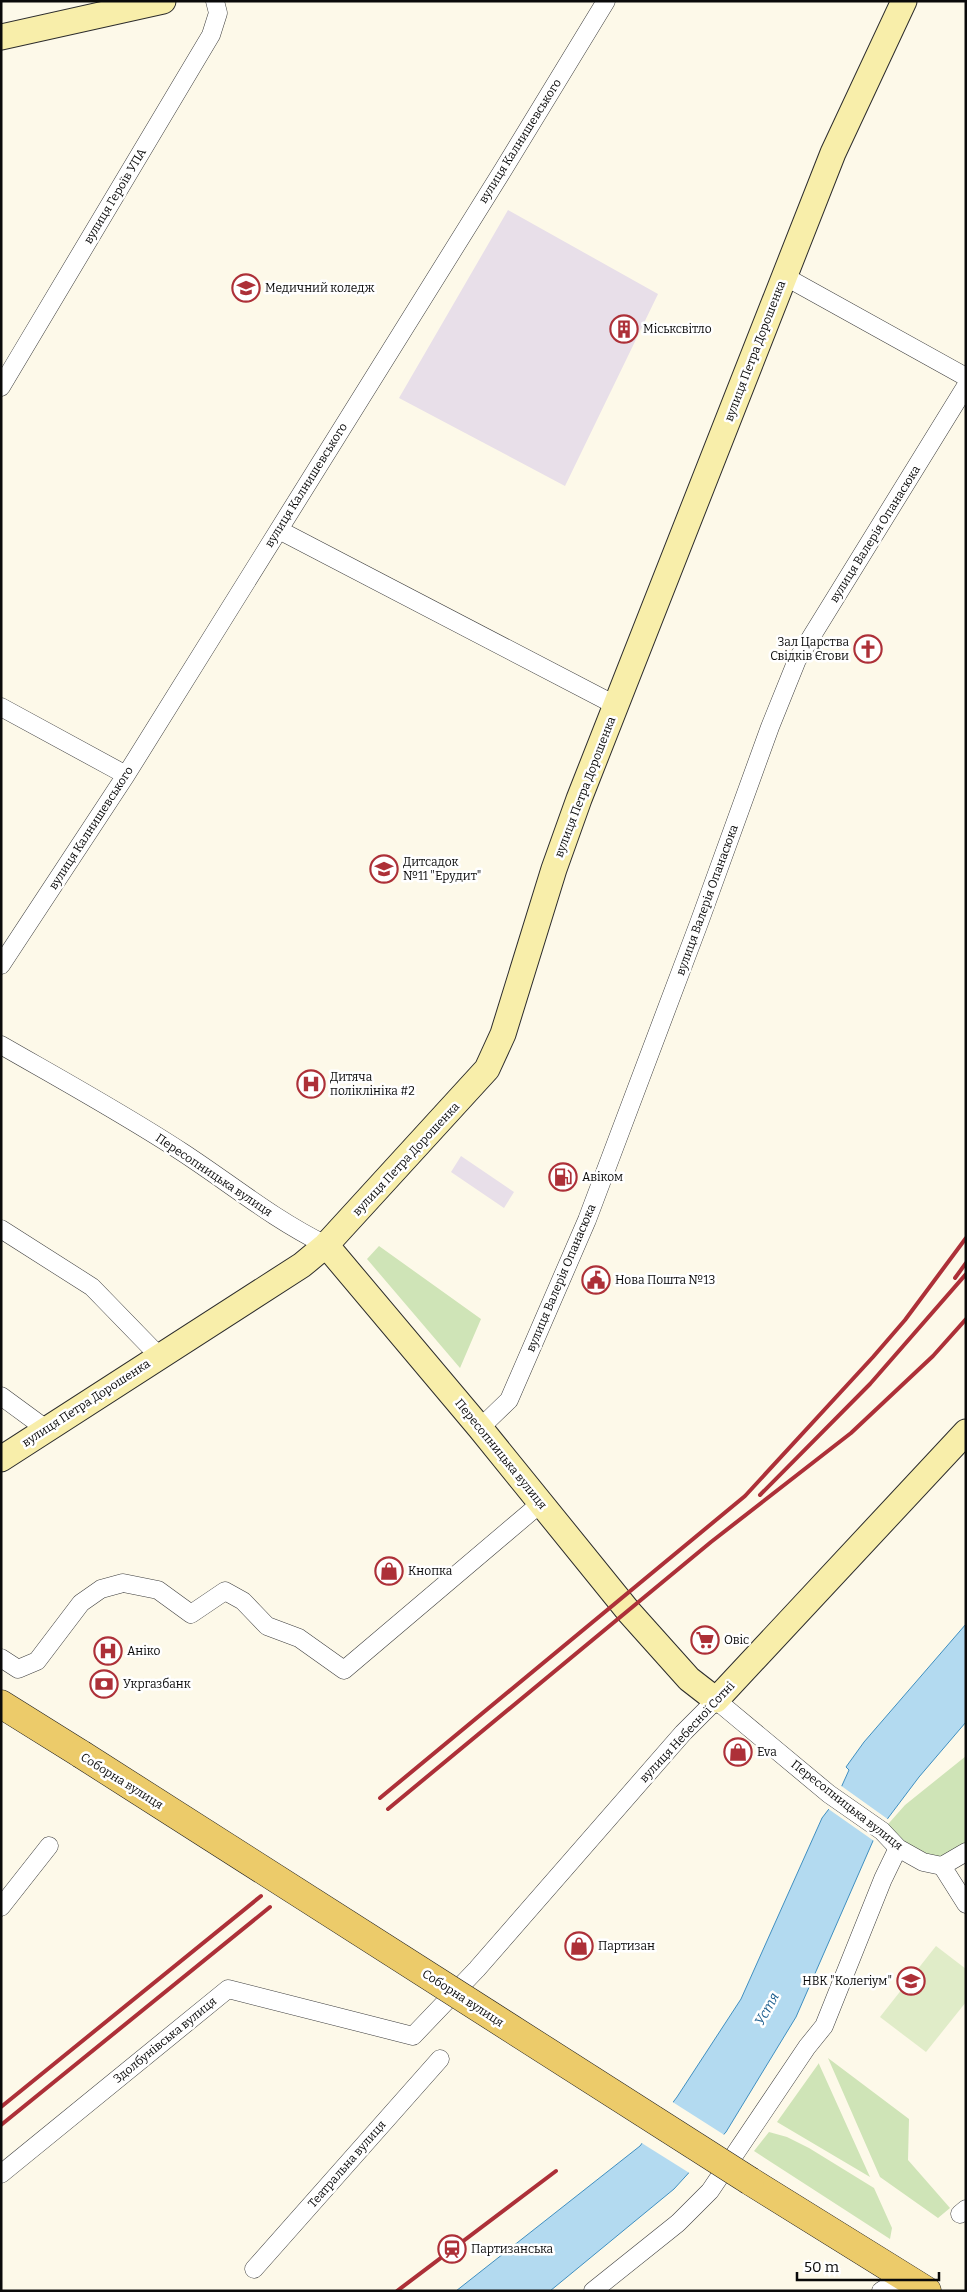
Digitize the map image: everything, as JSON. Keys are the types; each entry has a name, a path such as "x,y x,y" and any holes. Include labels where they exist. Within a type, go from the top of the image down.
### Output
{"main road":[{"name":"Соборна вулиця","path":"1,1704 750,2181 892,2284 927,2291"}],"street":[{"path":"1,37 163,1"},
{"name":"вулиця Героїв УПА","path":"1,388 211,35 218,13 216,1"},
{"name":"вулиця Калнишевського","path":"1,965 126,775 606,1"},
{"name":"вулиця Петра Дорошенка","path":"1,1459 302,1265 326,1245 487,1069 503,1034 557,860 784,276 833,152 904,1"},
{"path":"784,276 966,377"},
{"name":"вулиця Валерія Опанасюка","path":"480,1428 509,1400 587,1220 699,923 770,727 797,660 966,386"},
{"name":"вулиця Петра Дорошенка","path":"279,530 617,706"},
{"path":"1,707 126,775"},
{"name":"Пересопницька вулиця","path":"1,1045 129,1118 184,1153 291,1228 326,1245 343,1262 669,1658 689,1679 830,1794 882,1831 898,1848 923,1862 942,1866"},
{"path":"1,1229 92,1287 159,1356"},
{"path":"1,1396 46,1430"},
{"name":"вулиця Небесної Сотні","path":"413,2036 477,1969 683,1733 966,1432"},
{"path":"1,1658 18,1668 37,1661 81,1603 101,1589 123,1583 158,1590 191,1614 225,1591 243,1601 267,1626 299,1638 344,1670 541,1503"},
{"path":"1,1907 50,1846"},
{"path":"593,2291 678,2223 710,2191 807,2046 824,2026 883,1879 898,1848"},
{"path":"966,1852 942,1866 966,1904"},
{"name":"Здолбунівська вулиця","path":"1,2174 228,1989 413,2036"},
{"name":"Театральна вулиця","path":"254,2269 440,2059"}],"shaded area":[{"path":"508,210 658,294 565,486 399,398"},
{"path":"461,1156 514,1192 504,1208 451,1172"}],"green space":[{"path":"379,1246 481,1319 460,1368 367,1259"},
{"path":"966,1756 966,1852 942,1866 882,1831 905,1805"},
{"path":"936,1946 966,1969 966,2002 926,2052 880,2017"},
{"path":"828,2058 909,2119 908,2160 950,2208 938,2218 880,2177"},
{"path":"819,2064 870,2177 777,2122"},
{"path":"769,2132 787,2137 809,2148 874,2188 892,2228 890,2239 754,2151"}],"water":[{"name":"Устя","path":"966,1624 966,1722 919,1777 876,1834 796,2017 726,2132 674,2189 550,2291 456,2291 640,2146 677,2097 741,1999 822,1818 835,1801 849,1770 846,1767 864,1742"}],"pier":[{"path":"840,1785 889,1820 874,1841 827,1808"},
{"path":"671,2101 726,2136 691,2174 640,2142"}],"railway":[{"path":"380,1798 745,1496 905,1320 966,1238"},
{"path":"955,1278 966,1263"},
{"path":"760,1495 870,1384 966,1274"},
{"path":"388,1809 711,1542 851,1433 933,1356 966,1319"},
{"path":"1,2107 261,1896"},
{"path":"1,2125 270,1907"},
{"path":"397,2291 556,2171"}],"place":[{"name":"Медичний коледж","path":"246,288"},
{"name":"Міськсвітло","path":"624,329"},
{"name":"Зал Царства Свідків Єгови","path":"868,649"},
{"name":"Дитсадок №11 \"Ерудит\"","path":"384,869"},
{"name":"Дитяча поліклініка #2","path":"311,1084"},
{"name":"Авіком","path":"563,1177"},
{"name":"Нова Пошта №13","path":"596,1280"},
{"name":"Кнопка","path":"389,1571"},
{"name":"Овіс","path":"705,1640"},
{"name":"Аніко","path":"108,1651"},
{"name":"Укргазбанк","path":"104,1684"},
{"name":"Eva","path":"738,1752"},
{"name":"Партизан","path":"579,1946"},
{"name":"НВК \"Колегіум\"","path":"911,1981"},
{"name":"Партизанська","path":"452,2249"}]}
